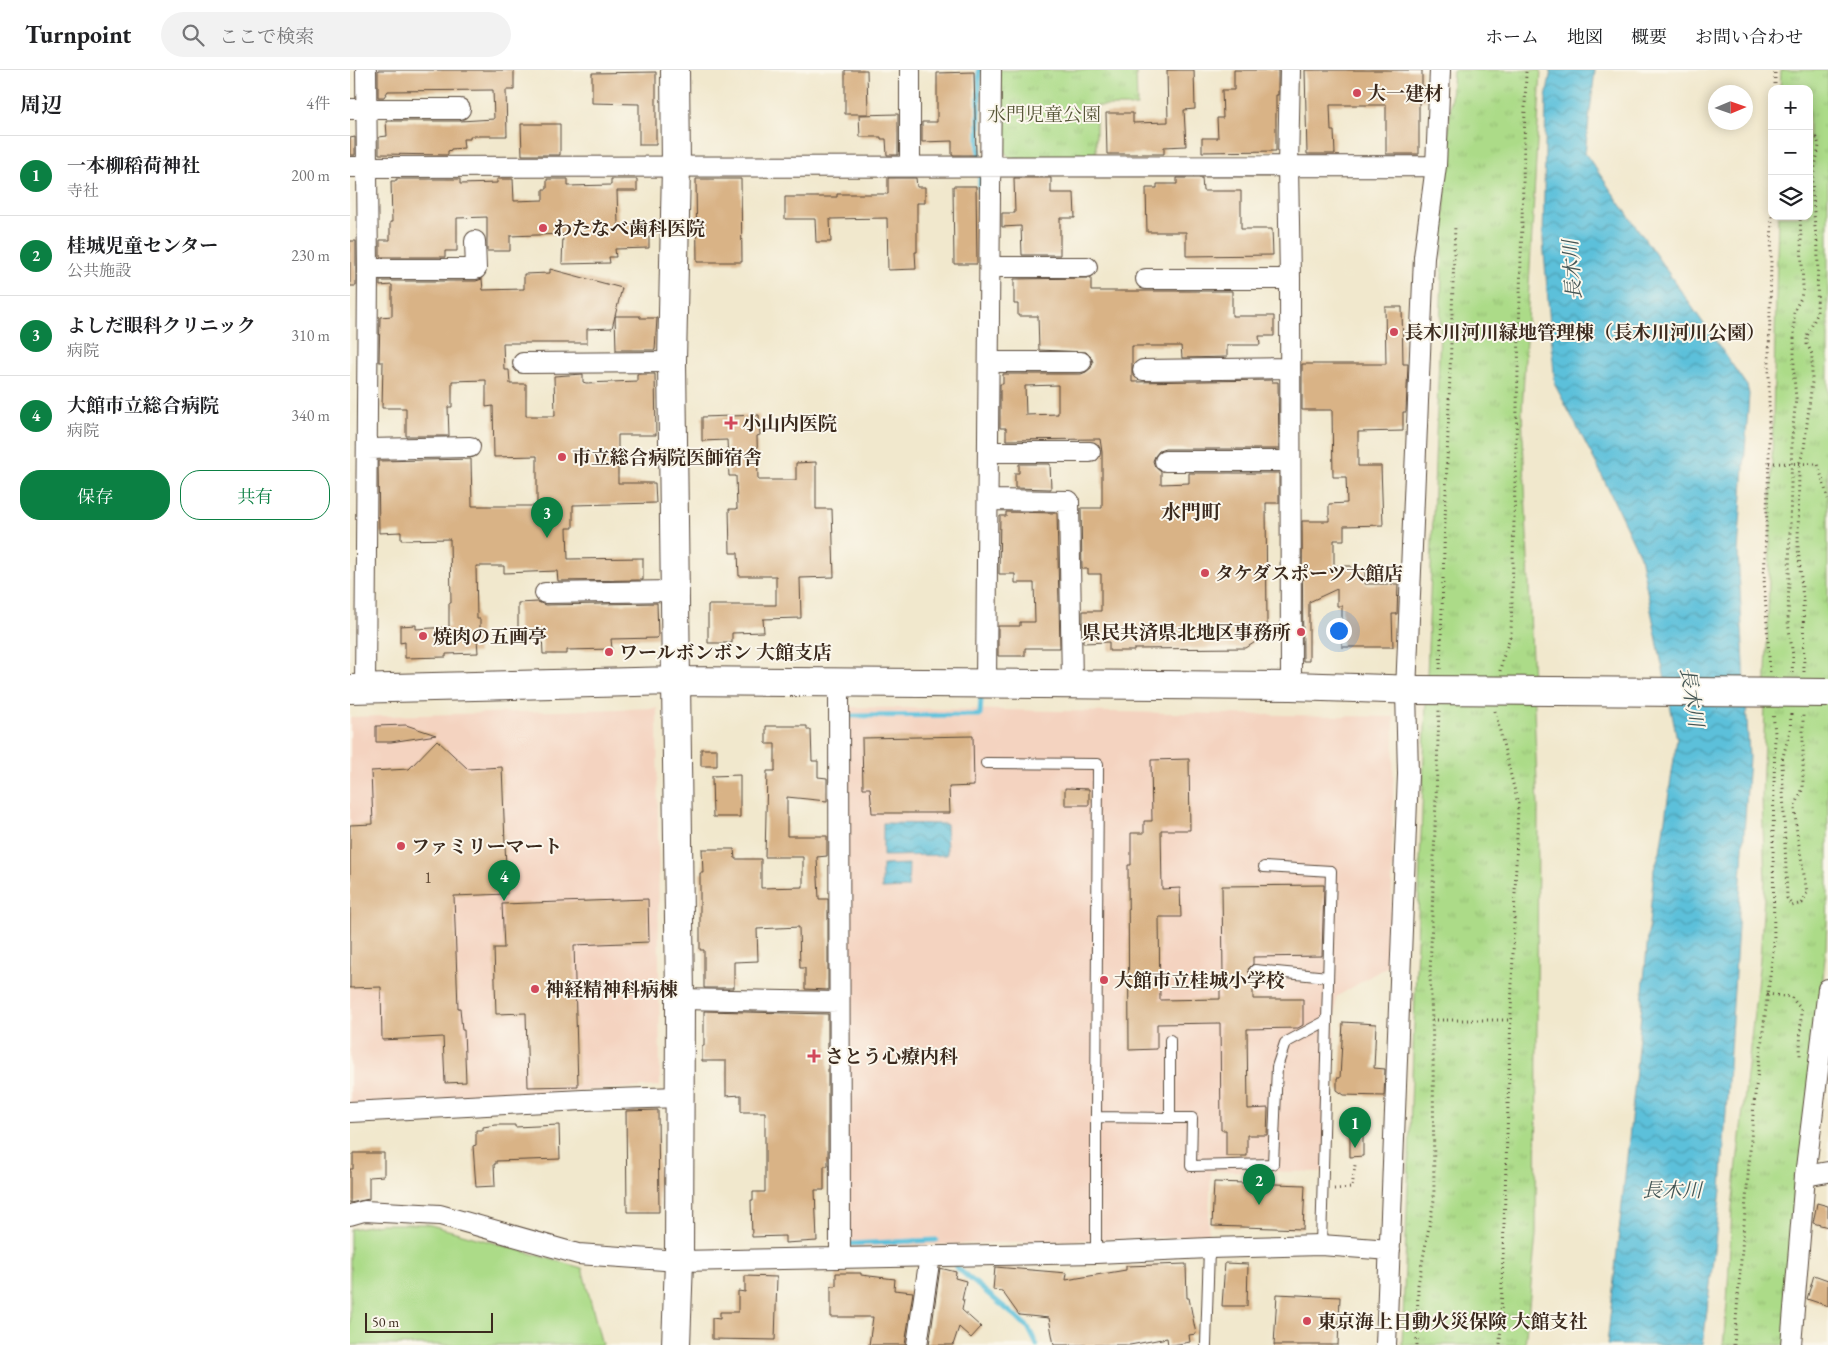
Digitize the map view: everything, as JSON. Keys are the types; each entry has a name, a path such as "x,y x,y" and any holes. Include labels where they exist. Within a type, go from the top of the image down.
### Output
{"street":[{"path":"366,70 358,109 358,168 368,270 367,449 358,688 675,680 1291,686 1412,691 1828,693"},
{"path":"675,70 676,166 672,362 675,680 680,882 679,1260 676,1345"},
{"path":"910,70 910,166"},
{"path":"986,684 989,500 991,70"},
{"path":"1290,70 1288,166 1291,686"},
{"path":"1386,1345 1412,691 1424,256 1436,166 1440,70"},
{"path":"358,109 460,109"},
{"path":"358,168 1436,166"},
{"path":"368,270 476,269 475,242"},
{"path":"990,266 1087,267"},
{"path":"1146,279 1290,279"},
{"path":"523,363 672,362"},
{"path":"990,362 1081,362"},
{"path":"1143,370 1290,368"},
{"path":"367,449 470,447"},
{"path":"989,452 1090,452"},
{"path":"1165,461 1290,461"},
{"path":"989,500 1069,500 1072,684"},
{"path":"545,592 674,591"},
{"path":"839,682 840,1257"},
{"path":"1791,1345 1805,1176 1828,989"},
{"path":"680,999 840,1002"},
{"path":"350,1112 680,1097"},
{"path":"1805,1176 1828,1172"},
{"path":"350,1215 364,1211 440,1215 578,1254 679,1260 1096,1253 1320,1245 1390,1250"},
{"path":"917,1345 930,1256"}],"lane":[{"path":"986,763 1098,764 1096,1253"},
{"path":"1264,867 1331,871 1320,1245"},
{"path":"1255,970 1328,977"},
{"path":"1096,1117 1192,1118 1191,1166 1273,1164 1277,1067 1282,1051 1285,1044 1326,1021"},
{"path":"1170,1040 1170,1118"},
{"path":"1206,1345 1209,1248"}],"path":[{"path":"1499,678 1502,661 1511,634 1526,70"},
{"path":"1775,70 1775,85"},
{"path":"1799,465 1804,449 1812,382 1812,354 1807,344 1807,336 1817,314 1818,248 1812,182 1819,146 1816,138 1813,138"},
{"path":"1770,679 1764,579 1769,463 1772,220"},
{"path":"1791,464 1796,398 1794,377 1794,311 1801,298 1803,287 1800,220"},
{"path":"1440,669 1454,225"},
{"path":"1769,463 1818,464 1828,499"},
{"path":"1496,704 1494,712 1518,804 1500,1345"},
{"path":"1734,1345 1754,1103 1774,935 1775,733 1772,706"},
{"path":"1417,1345 1418,1285 1434,1200 1430,975 1439,709"},
{"path":"1767,994 1791,997 1801,1009 1799,1065"},
{"path":"1432,1020 1511,1020"},
{"path":"1322,1188 1352,1188 1355,1165"}],"shaded area":[{"name":"大館市立桂城小学校","path":"843,707 1394,717 1391,964 1336,997 1330,1172 1211,1171 1208,1236 846,1248"},
{"path":"657,708 660,1086 350,1105 350,717"}],"green space":[{"name":"水門児童公園","path":"999,70 1136,70 1137,106 1096,106 1096,159 1011,159 1000,147"},
{"path":"1453,70 1541,70 1522,412 1538,807 1536,1235 1525,1345 1402,1345 1446,168"},
{"path":"1781,70 1828,70 1828,897 1826,948 1786,1345 1723,1345 1732,1208 1760,959 1765,881 1762,799 1778,220 1813,220 1813,85 1780,85"},
{"path":"381,1224 427,1224 582,1268 602,1345 350,1345 350,1229"}],"water":[{"name":"長木川","path":"1551,70 1595,70 1585,153 1747,386 1749,394 1738,553 1749,757 1721,1190 1703,1345 1607,1345 1634,1091 1654,869 1660,852 1677,739 1640,556 1597,465 1555,385 1543,240 1546,99"},
{"path":"883,823 946,824 947,855 883,856"},
{"path":"909,864 908,888 882,889 882,865"}],"building":[{"path":"378,70 514,70 514,90 506,90 507,136 470,136 470,139 463,139 464,148 451,149 448,151 448,155 379,154 379,137 387,136 386,121 494,119 493,90 388,91 384,97 378,97"},
{"path":"845,70 867,70 868,114 845,114"},
{"path":"1167,70 1194,70 1195,109 1184,110 1186,146 1164,147 1164,154 1107,154 1106,113 1133,113 1133,123 1168,122"},
{"path":"1234,70 1278,70 1276,151 1202,152 1202,138 1218,138 1217,118 1223,118 1222,90 1234,90"},
{"path":"1305,70 1422,70 1422,86 1426,86 1427,101 1419,101 1419,154 1386,154 1386,105 1330,105 1331,131 1334,131 1335,154 1307,154"},
{"path":"656,72 656,145 639,145 639,104 592,103 592,73"},
{"path":"974,72 976,155 952,155 952,141 922,142 922,122 937,122 937,73"},
{"path":"898,114 898,155 887,155 886,139 881,139 881,137 860,137 859,115"},
{"path":"521,124 560,124 560,155 522,155"},
{"path":"355,137 355,155 350,155 350,138"},
{"path":"888,178 916,178 917,187 925,187 925,203 917,203 916,269 888,270 887,218 830,219 831,242 816,242 815,219 785,219 785,197 837,197 837,194 888,194"},
{"path":"1014,178 1051,178 1051,193 1074,193 1075,218 1060,218 1060,255 1022,255 1021,226 1002,227 1002,213 1015,213"},
{"path":"1177,178 1202,178 1203,191 1241,191 1241,229 1272,229 1273,255 1186,256 1186,232 1147,232 1146,188 1157,188 1157,184 1177,184"},
{"path":"396,179 460,179 460,184 497,183 497,179 513,179 514,201 543,200 543,189 547,189 547,179 568,179 568,186 611,185 611,179 637,179 637,191 617,191 618,225 649,224 649,248 615,249 616,257 609,257 610,263 562,264 563,234 510,236 510,251 487,251 487,217 457,218 457,251 445,251 445,257 380,257 380,240 390,240 390,222 392,222 391,181 396,181"},
{"path":"696,179 741,179 742,262 697,262"},
{"path":"953,186 976,186 977,264 954,264"},
{"path":"350,241 356,241 356,286 350,286"},
{"path":"550,269 622,288 612,328 587,329 587,343 503,343 504,370 509,370 510,384 526,384 526,416 555,416 554,376 583,374 583,382 586,383 637,381 637,374 655,374 656,435 618,435 618,483 655,483 656,503 573,505 573,528 567,528 568,559 643,558 643,580 558,581 557,571 504,573 504,566 476,566 477,619 480,619 480,638 477,638 478,653 446,654 446,657 405,658 405,642 400,643 400,626 416,625 416,629 449,627 449,603 451,603 450,539 401,540 401,532 379,533 378,461 471,459 472,506 537,506 537,456 494,457 493,406 486,407 486,380 452,381 452,407 448,407 449,436 406,436 406,408 382,408 383,362 379,362 380,317 392,316 392,285 380,286 380,281 476,281 482,279 483,290 524,289 524,274 550,273"},
{"path":"1091,278 1091,291 1232,291 1232,316 1274,316 1274,336 1259,336 1260,345 1227,345 1227,357 1182,358 1181,346 1132,346 1132,382 1272,380 1272,382 1278,382 1279,449 1165,449 1159,451 1153,461 1155,467 1161,472 1161,484 1189,483 1189,473 1279,473 1279,503 1266,503 1267,625 1260,639 1246,648 1134,649 1134,651 1109,651 1109,642 1083,643 1083,611 1101,611 1101,574 1088,574 1088,569 1082,569 1081,508 1102,508 1102,452 1100,439 1006,440 1006,428 1000,428 1000,384 1003,384 1003,374 1081,374 1091,368 1093,362 1086,352 1039,350 1038,316 1018,316 1018,304 1014,304 1014,279","holes":["1058,385 1058,414 1026,415 1025,386"]},
{"path":"1385,307 1402,307 1403,364 1408,364 1406,412 1403,412 1403,431 1358,432 1358,466 1381,466 1383,525 1344,526 1344,540 1334,540 1334,566 1351,566 1351,570 1365,570 1365,584 1398,584 1397,614 1392,614 1393,647 1342,647 1342,606 1337,606 1337,589 1309,602 1309,661 1303,661 1302,521 1329,521 1329,504 1347,503 1346,477 1333,477 1332,410 1302,410 1302,364 1386,364"},
{"path":"615,316 657,318 655,350 616,350"},
{"path":"759,415 760,435 757,436 758,480 796,480 796,463 816,462 816,509 832,509 834,577 800,578 801,618 763,619 764,632 732,633 732,643 708,643 708,605 776,605 776,576 739,576 738,553 730,553 729,509 737,509 736,476 729,476 727,440 702,441 702,417"},
{"path":"1019,464 1050,464 1051,489 1015,488 1015,473 1019,473"},
{"path":"1006,512 1057,513 1060,648 1025,648 1025,656 998,656 998,626 1020,626 1020,622 1035,622 1034,583 1015,583 1015,574 999,574 1000,516 1006,516"},
{"path":"538,602 545,605 657,603 658,637 611,639 612,649 567,650 567,654 543,654 542,635 518,635 518,603"},
{"path":"406,725 436,735 391,742 376,742 376,726"},
{"path":"766,726 807,726 807,730 811,730 812,761 818,761 818,777 827,778 827,801 787,797 787,836 827,836 827,856 817,857 819,899 828,899 828,990 805,989 805,968 800,968 799,927 757,929 758,961 734,962 734,988 704,988 704,950 700,950 700,873 703,873 702,849 734,849 735,859 761,859 761,888 803,887 803,857 765,857 767,771 775,771 775,744 766,744"},
{"path":"973,736 974,786 949,787 950,813 872,813 870,788 863,788 862,738"},
{"path":"437,740 468,769 502,767 507,894 454,896 458,1008 460,1008 462,1030 464,1030 466,1082 445,1083 443,1037 382,1040 381,987 350,988 350,825 373,824 371,771 409,769"},
{"path":"701,749 717,749 717,766 701,766"},
{"path":"1189,759 1190,830 1161,830 1162,889 1180,888 1181,917 1159,917 1160,1000 1220,999 1220,977 1223,977 1222,886 1324,885 1322,956 1253,957 1253,964 1248,969 1249,973 1253,976 1253,999 1303,999 1303,1025 1298,1028 1247,1029 1248,1109 1268,1108 1267,1135 1247,1135 1247,1156 1226,1156 1226,1130 1221,1130 1220,1023 1157,1024 1157,1049 1129,1050 1128,865 1131,865 1131,833 1144,833 1144,821 1152,821 1151,760"},
{"path":"740,775 740,817 713,817 712,776"},
{"path":"1065,788 1089,789 1089,805 1065,805"},
{"name":"神経精神科病棟","path":"648,899 649,942 574,945 578,1086 528,1087 526,1013 496,1014 494,948 504,948 502,904"},
{"path":"704,1011 828,1014 828,1166 824,1166 824,1190 815,1190 817,1241 785,1243 785,1236 752,1237 751,1200 753,1200 753,1192 765,1192 765,1112 741,1112 741,1095 726,1096 726,1061 702,1061"},
{"path":"1343,1022 1376,1024 1374,1068 1385,1069 1384,1096 1344,1095 1337,1090 1337,1078 1340,1078"},
{"path":"658,1110 659,1212 627,1212 626,1111"},
{"path":"515,1125 515,1127 559,1125 560,1159 496,1161 496,1164 494,1164 495,1186 476,1187 473,1146 476,1145 476,1130 483,1130 483,1127"},
{"path":"1350,1134 1363,1134 1363,1156 1350,1157"},
{"path":"353,1153 384,1153 384,1176 369,1177 369,1199 350,1203 350,1169 353,1169"},
{"path":"1214,1182 1305,1185 1303,1229 1212,1226"},
{"path":"1817,1203 1828,1206 1828,1227 1813,1223"},
{"path":"1225,1263 1248,1264 1247,1306 1222,1306"},
{"path":"1186,1264 1187,1298 1189,1298 1196,1334 1189,1335 1190,1342 1172,1345 1168,1345 1167,1338 1130,1345 1054,1345 1049,1318 1019,1315 1002,1291 993,1290 995,1267 1067,1273 1066,1280 1126,1270 1126,1266"},
{"path":"940,1268 956,1272 955,1278 966,1281 962,1310 981,1327 971,1338 959,1327 953,1345 929,1345"},
{"path":"836,1273 861,1273 861,1275 895,1279 894,1290 913,1292 905,1345 869,1345 873,1317 831,1317 831,1286 836,1286"},
{"path":"1814,1275 1828,1280 1828,1306 1807,1299"},
{"path":"745,1276 777,1277 775,1340 712,1339 712,1318 720,1319 720,1312 738,1312 738,1291 745,1292"},
{"name":"東京海上日動火災保険 大館支社","path":"1277,1294 1340,1297 1338,1345 1274,1345"}],"waterway":[{"path":"979,70 979,161"},
{"path":"980,177 980,229"},
{"path":"844,717 980,715 981,698"},
{"path":"848,1241 848,1244 936,1240"},
{"path":"956,1267 1028,1327 1037,1345"}],"place":[{"name":"大一建材","path":"1357,93"},
{"name":"わたなべ歯科医院","path":"543,228"},
{"name":"長木川河川緑地管理棟（長木川河川公園）","path":"1394,332"},
{"name":"小山内医院","path":"731,423"},
{"name":"市立総合病院医師宿舎","path":"562,457"},
{"name":"よしだ眼科クリニック","path":"547,538"},
{"name":"タケダスポーツ大館店","path":"1205,573"},
{"name":"県民共済県北地区事務所","path":"1301,632"},
{"name":"焼肉の五画亭","path":"423,636"},
{"name":"ワールボンボン 大館支店","path":"609,652"},
{"name":"ファミリーマート","path":"401,846"},
{"name":"大館市立総合病院","path":"504,901"},
{"name":"大館市立桂城小学校","path":"1104,980"},
{"name":"神経精神科病棟","path":"535,989"},
{"name":"さとう心療内科","path":"814,1056"},
{"name":"一本柳稻荷神社","path":"1355,1148"},
{"name":"桂城児童センター","path":"1259,1205"},
{"name":"東京海上日動火災保険 大館支社","path":"1307,1321"}],"district":[{"name":"水門町","path":"1191,512"}]}
